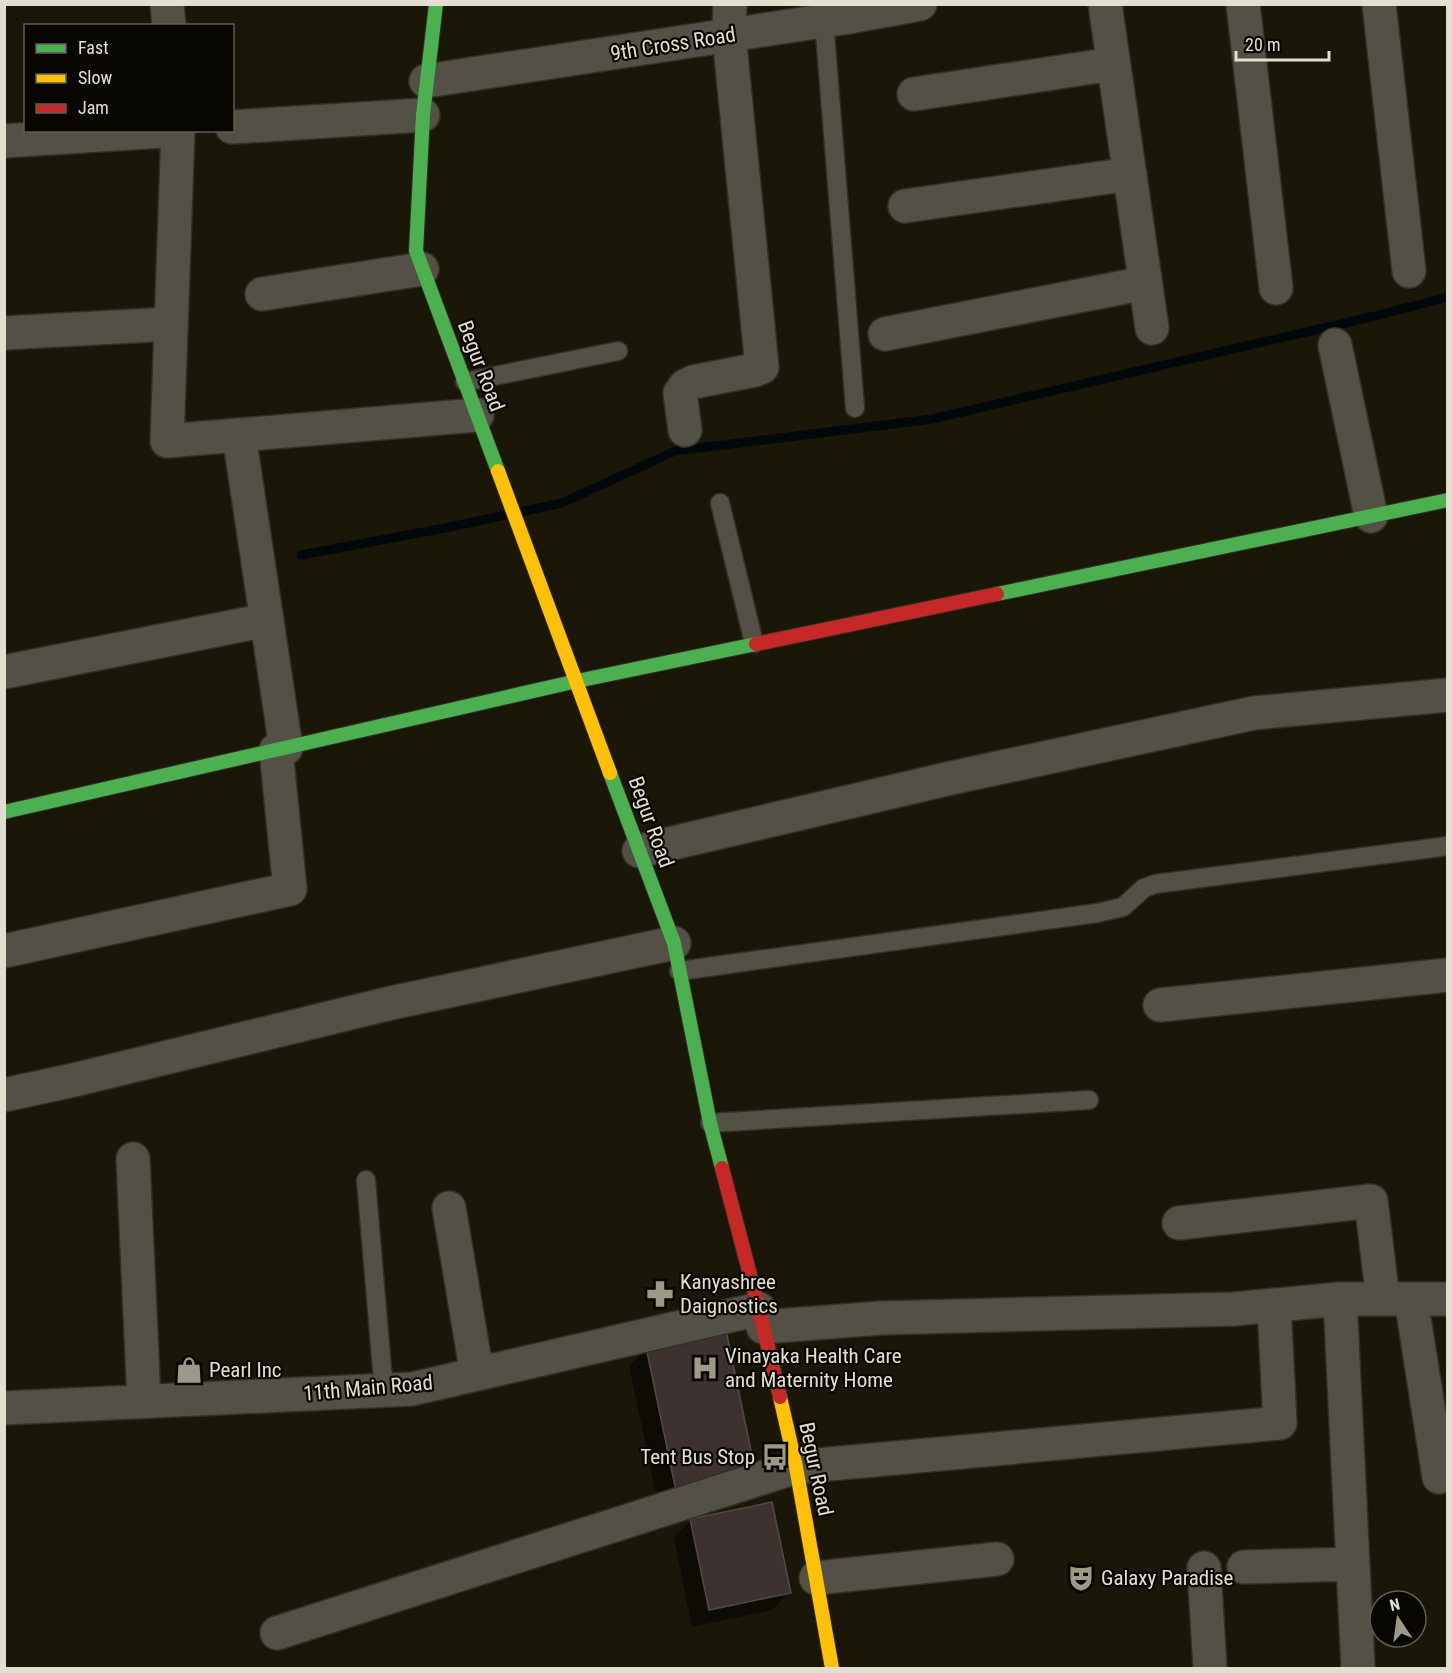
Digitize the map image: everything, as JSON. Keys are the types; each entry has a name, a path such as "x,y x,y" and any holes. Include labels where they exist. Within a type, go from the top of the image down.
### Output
{"main road":[{"name":"Begur Road","path":"436,4 423,115 416,251 577,681 676,957 710,1123 761,1318 796,1467 832,1668"},
{"path":"4,812 577,681 1448,500"}],"street":[{"path":"167,4 169,24"},
{"name":"9th Cross Road","path":"426,81 730,20 840,14 920,4"},
{"path":"1105,4 1152,328"},
{"path":"1243,4 1276,288"},
{"path":"1379,4 1409,271"},
{"path":"685,430 680,393 685,386 693,382 762,367 730,20"},
{"path":"914,94 1113,64"},
{"path":"234,127 423,115"},
{"path":"4,141 146,132"},
{"path":"178,132 167,441 477,415"},
{"path":"905,206 1130,174"},
{"path":"262,294 422,269"},
{"path":"885,334 1145,283"},
{"path":"4,333 171,324"},
{"path":"1335,345 1371,516"},
{"path":"4,951 290,889 281,749 267,620 239,435"},
{"path":"4,672 267,620"},
{"path":"639,851 939,781 1254,713 1448,695"},
{"path":"4,1095 391,1003 676,957"},
{"path":"1160,1005 1448,975"},
{"path":"133,1159 144,1401"},
{"path":"1179,1223 1371,1201 1397,1299 1439,1477"},
{"path":"449,1208 477,1374"},
{"path":"1340,1299 1358,1668"},
{"name":"11th Main Road","path":"4,1408 412,1389 761,1318 881,1318 1234,1309 1340,1299 1448,1299"},
{"path":"277,1633 796,1467 1280,1423 1274,1305"},
{"path":"816,1578 997,1559"},
{"path":"1244,1567 1353,1564"},
{"path":"1204,1568 1210,1668"}],"lane":[{"path":"840,14 855,408"},
{"path":"465,382 618,351"},
{"path":"720,503 754,643"},
{"path":"676,957 1097,913 1123,907 1144,888 1166,882 1448,846"},
{"path":"710,1123 1089,1100"},
{"path":"366,1180 382,1369 386,1390"}],"building":[{"path":"726,1330 756,1475 676,1491 646,1347"},
{"path":"772,1502 791,1593 709,1610 690,1519"}],"waterway":[{"path":"301,555 562,503 675,451 932,419 1448,297"}],"traffic: fast":[{"path":"436,4 423,115 416,251 498,471"},
{"path":"997,594 1448,500"},
{"path":"4,812 577,681 756,644"},
{"path":"610,773 674,943 710,1123 722,1168"}],"traffic: slow":[{"path":"498,471 610,773"},
{"path":"780,1397 796,1467 832,1668"}],"traffic: jam":[{"path":"756,644 997,594"},
{"path":"722,1168 780,1397"}],"place":[{"name":"Kanyashree Daignostics","path":"660,1294"},
{"name":"Vinayaka Health Care and Maternity Home","path":"705,1368"},
{"name":"Pearl Inc","path":"189,1370"},
{"name":"Tent Bus Stop","path":"775,1457"},
{"name":"Galaxy Paradise","path":"1081,1578"}]}
